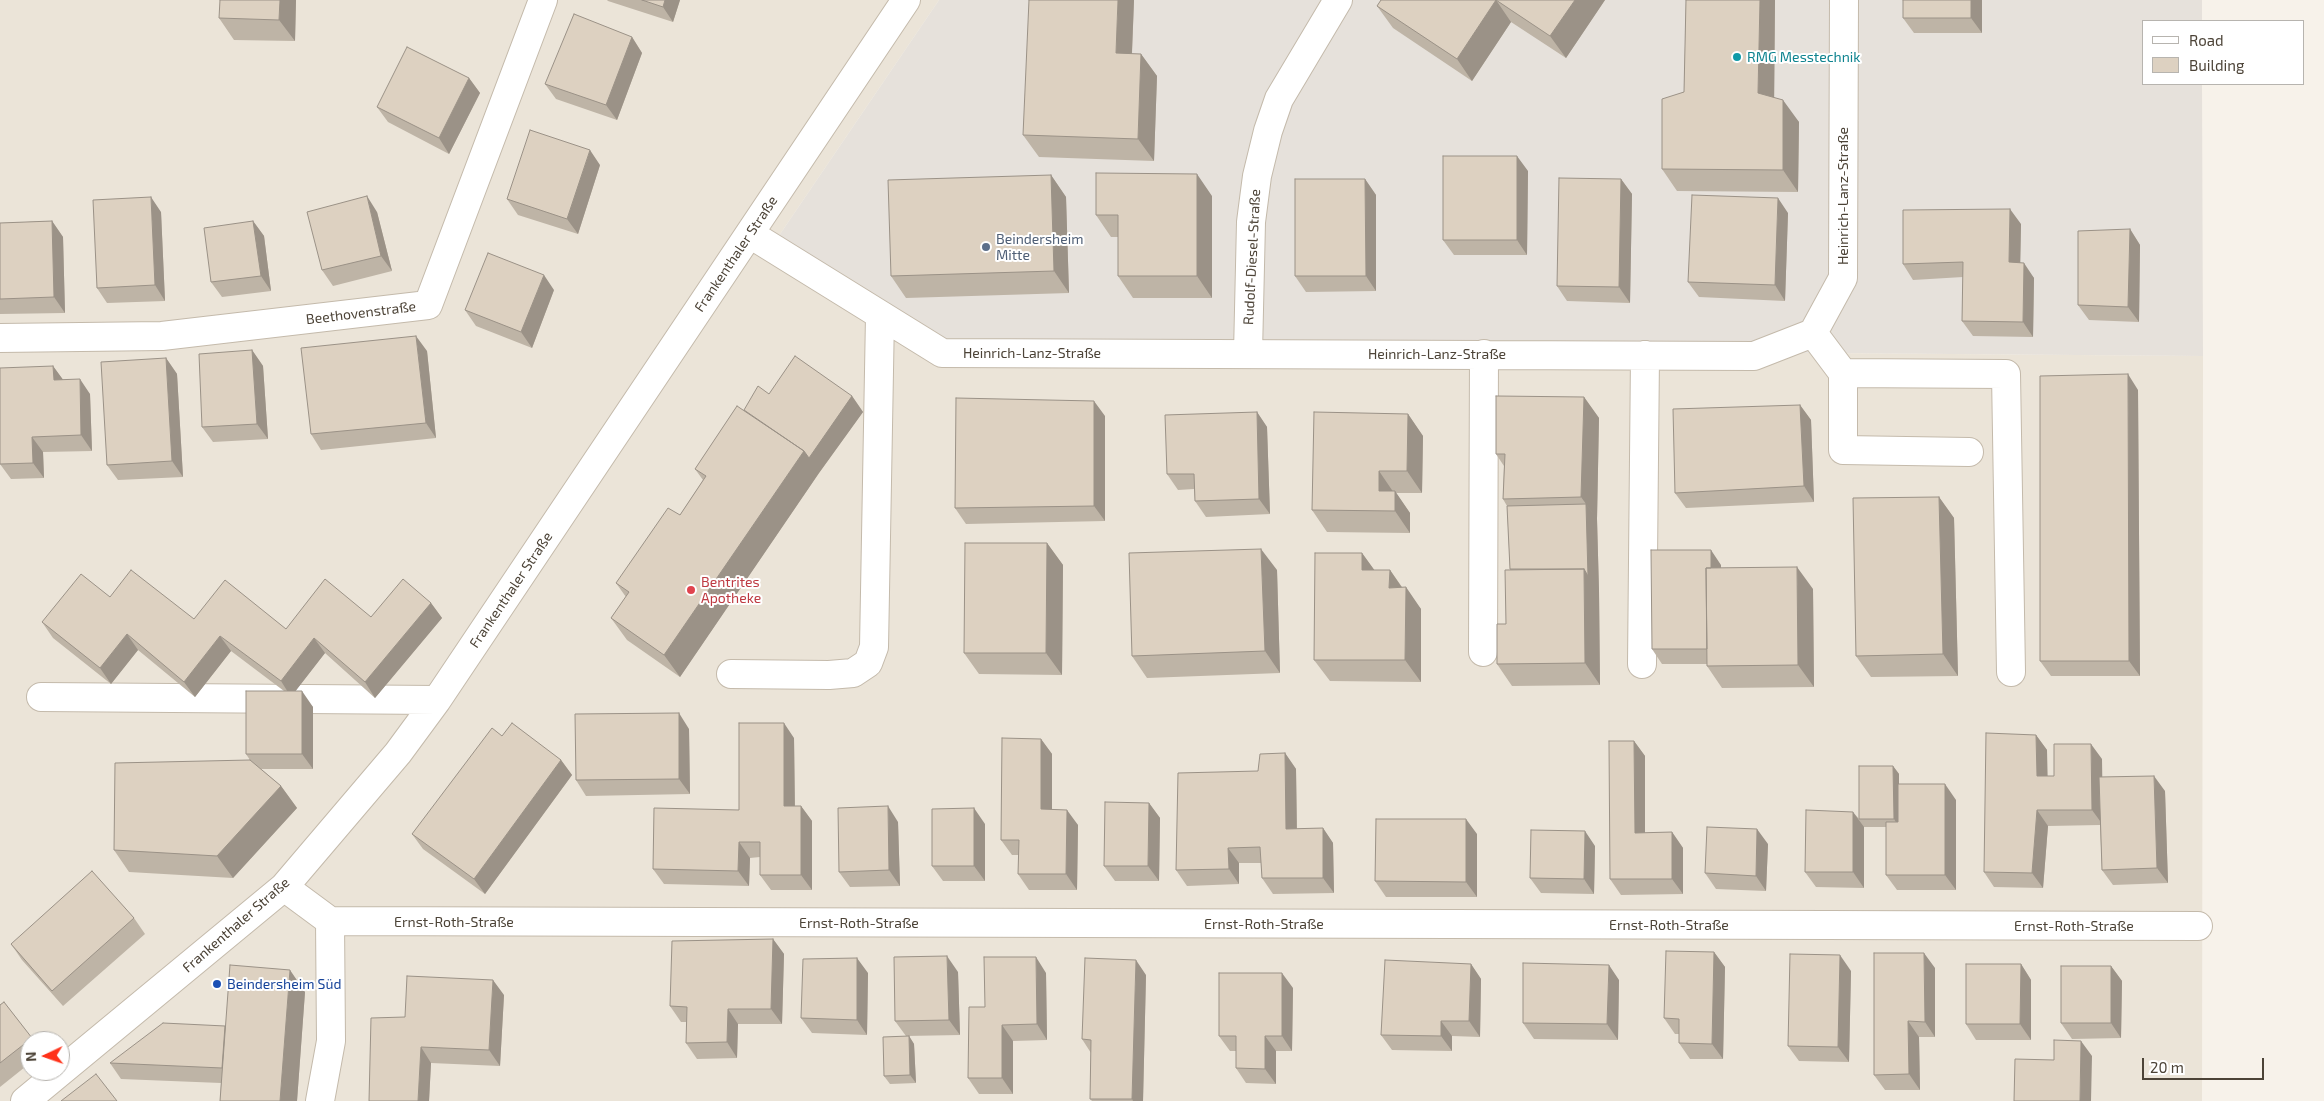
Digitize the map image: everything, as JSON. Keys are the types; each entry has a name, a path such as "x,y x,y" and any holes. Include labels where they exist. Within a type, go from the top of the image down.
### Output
{"street":[{"name":"Beethovenstraße","path":"0,338 162,336 428,305 543,0"},
{"name":"Frankenthaler Straße","path":"25,1101 284,887 398,753 437,700 906,0"},
{"name":"Rudolf-Diesel-Straße","path":"1248,353 1251,222 1257,176 1268,131 1280,99 1338,0"},
{"name":"Heinrich-Lanz-Straße","path":"750,234 942,353 1754,356 1813,333 1843,278 1844,0"},
{"path":"731,674 829,675 853,673 868,662 874,647 880,316"},
{"path":"1813,333 1843,373 1843,450 1969,452"},
{"path":"1483,652 1484,354"},
{"path":"1642,664 1645,355"},
{"path":"1843,373 2006,374 2011,672"},
{"path":"41,696 437,700"},
{"path":"284,887 330,921 331,1041 320,1101"},
{"name":"Ernst-Roth-Straße","path":"330,921 2198,926"}],"shaded area":[{"path":"0,0 939,0 776,240 945,346 2203,356 2202,1101 0,1101"},
{"path":"939,0 2202,0 2202,20 2142,20 2142,85 2202,85 2203,356 945,346 776,240"}],"building":[{"path":"220,0 280,0 279,20 219,18"},
{"path":"642,0 665,0 663,7"},
{"path":"1029,0 1118,0 1116,53 1141,54 1138,139 1023,135"},
{"path":"1381,0 1496,0 1457,59 1377,6"},
{"path":"1496,0 1575,0 1550,36"},
{"path":"1686,0 1760,0 1758,93 1783,100 1783,170 1662,169 1662,99 1684,92"},
{"path":"1903,0 1971,0 1971,18 1903,18"},
{"path":"574,14 632,37 606,105 545,84"},
{"path":"407,47 469,78 439,138 377,107"},
{"path":"530,130 590,150 567,219 507,199"},
{"path":"1443,156 1517,156 1517,240 1443,240"},
{"path":"1096,173 1197,174 1197,276 1118,276 1118,215 1096,215"},
{"name":"Beindersheim Mitte","path":"1051,175 1054,271 891,276 888,180"},
{"path":"1559,178 1621,179 1619,287 1557,286"},
{"path":"1295,179 1365,179 1366,276 1295,276"},
{"path":"1692,195 1778,198 1775,285 1688,282"},
{"path":"367,196 381,256 322,270 307,212"},
{"path":"151,197 155,285 97,288 93,200"},
{"path":"2010,209 2009,262 2024,263 2023,322 1962,321 1963,262 1903,264 1903,210"},
{"path":"52,221 54,297 0,299 0,223"},
{"path":"253,221 261,276 211,282 204,228"},
{"path":"2130,229 2128,307 2078,305 2078,231"},
{"path":"488,253 544,275 521,332 465,310"},
{"path":"416,336 426,423 311,434 301,348"},
{"path":"252,350 257,424 202,427 199,354"},
{"path":"795,356 852,396 809,458 804,451 744,410 758,386 769,394"},
{"path":"166,358 172,461 107,465 101,362"},
{"path":"53,366 54,380 80,379 81,435 32,437 33,463 0,464 0,368"},
{"path":"2128,374 2129,661 2040,661 2040,376"},
{"path":"1496,396 1584,397 1581,497 1503,499 1505,454 1496,454"},
{"path":"956,398 1094,401 1094,506 955,508"},
{"path":"1800,405 1804,486 1675,493 1673,409"},
{"path":"737,406 804,451 664,655 611,618 629,592 616,583 668,508 680,515 706,476 695,469"},
{"path":"1257,412 1259,499 1195,501 1194,474 1167,474 1165,415"},
{"path":"1314,412 1408,414 1407,471 1379,471 1379,491 1395,491 1395,511 1312,510"},
{"path":"1939,497 1943,654 1856,656 1853,498"},
{"path":"1586,504 1588,576 1584,569 1510,569 1507,506"},
{"path":"965,543 1047,543 1046,653 964,653"},
{"path":"1261,549 1265,651 1132,656 1129,553"},
{"path":"1651,550 1711,550 1711,568 1706,568 1707,649 1652,649"},
{"path":"1315,553 1362,553 1362,570 1390,570 1389,588 1406,587 1405,660 1314,660"},
{"path":"1797,567 1798,665 1707,666 1706,568"},
{"path":"1584,569 1585,663 1497,664 1497,624 1506,624 1505,570"},
{"path":"131,570 194,619 225,580 286,629 325,579 371,617 403,579 431,603 365,682 314,638 281,681 220,636 184,682 127,634 100,668 42,622 81,574 110,597"},
{"path":"246,691 302,691 302,754 246,754"},
{"path":"679,713 679,779 576,780 575,714"},
{"path":"512,723 561,760 474,879 412,834 492,728 502,736"},
{"path":"739,723 784,723 784,806 801,806 801,875 760,875 760,842 739,842 738,871 653,869 654,808 739,810"},
{"path":"1986,733 2036,735 2037,776 2054,776 2054,744 2091,744 2092,810 2037,810 2032,873 1984,872"},
{"path":"1002,738 1041,739 1041,809 1067,810 1066,874 1018,874 1019,840 1001,840"},
{"path":"1609,741 1634,741 1635,833 1672,832 1672,879 1610,879"},
{"path":"1285,753 1286,829 1323,828 1323,878 1262,878 1260,847 1228,848 1229,869 1176,870 1178,773 1258,771 1260,754"},
{"path":"250,760 281,786 217,856 114,850 115,763"},
{"path":"1859,766 1893,766 1894,819 1859,819"},
{"path":"2154,776 2157,868 2102,870 2099,777"},
{"path":"1898,784 1945,784 1945,875 1886,875 1886,822 1898,822"},
{"path":"1105,802 1149,803 1148,866 1104,866"},
{"path":"888,806 889,870 839,872 838,808"},
{"path":"974,808 974,866 932,866 932,809"},
{"path":"1806,810 1853,812 1853,872 1805,872"},
{"path":"1376,819 1466,819 1466,882 1375,881"},
{"path":"1707,827 1757,829 1756,876 1705,873"},
{"path":"1531,830 1585,831 1584,879 1530,878"},
{"path":"92,871 134,918 52,991 11,944"},
{"path":"773,939 771,1009 728,1009 727,1042 686,1043 687,1007 670,1006 672,941"},
{"path":"1666,951 1714,952 1712,1044 1679,1043 1679,1019 1664,1018"},
{"path":"1874,953 1924,953 1925,1022 1908,1021 1909,1074 1874,1075"},
{"path":"1790,954 1840,955 1838,1047 1788,1046"},
{"path":"947,956 949,1020 895,1021 894,957"},
{"path":"984,957 1036,957 1037,1024 1002,1025 1002,1078 968,1078 969,1007 985,1007"},
{"path":"857,958 857,1020 801,1018 803,959"},
{"path":"1085,958 1136,960 1132,1099 1090,1099 1091,1040 1082,1039"},
{"path":"1385,960 1471,964 1469,1021 1441,1021 1441,1036 1381,1035"},
{"path":"1523,963 1609,965 1607,1024 1523,1023"},
{"path":"1966,964 2021,964 2020,1024 1966,1024"},
{"path":"230,965 290,970 280,1101 220,1101"},
{"path":"2061,966 2111,966 2111,1023 2061,1023"},
{"path":"1219,973 1282,973 1282,1036 1265,1036 1265,1069 1236,1068 1236,1036 1219,1036"},
{"path":"407,976 493,980 489,1050 421,1047 418,1101 369,1101 371,1018 405,1017"},
{"path":"4,1002 27,1031 20,1031 20,1047 0,1063 0,1005"},
{"path":"163,1023 225,1026 222,1068 110,1063"},
{"path":"909,1036 910,1075 884,1076 883,1037"},
{"path":"2054,1040 2081,1041 2080,1101 2014,1101 2015,1059 2054,1060"},
{"path":"96,1074 117,1101 61,1101"}],"place":[{"name":"RMG Messtechnik","path":"1737,57"},
{"name":"Beindersheim Mitte","path":"986,247"},
{"name":"Bentrites Apotheke","path":"691,590"},
{"name":"Beindersheim Süd","path":"217,984"}]}
